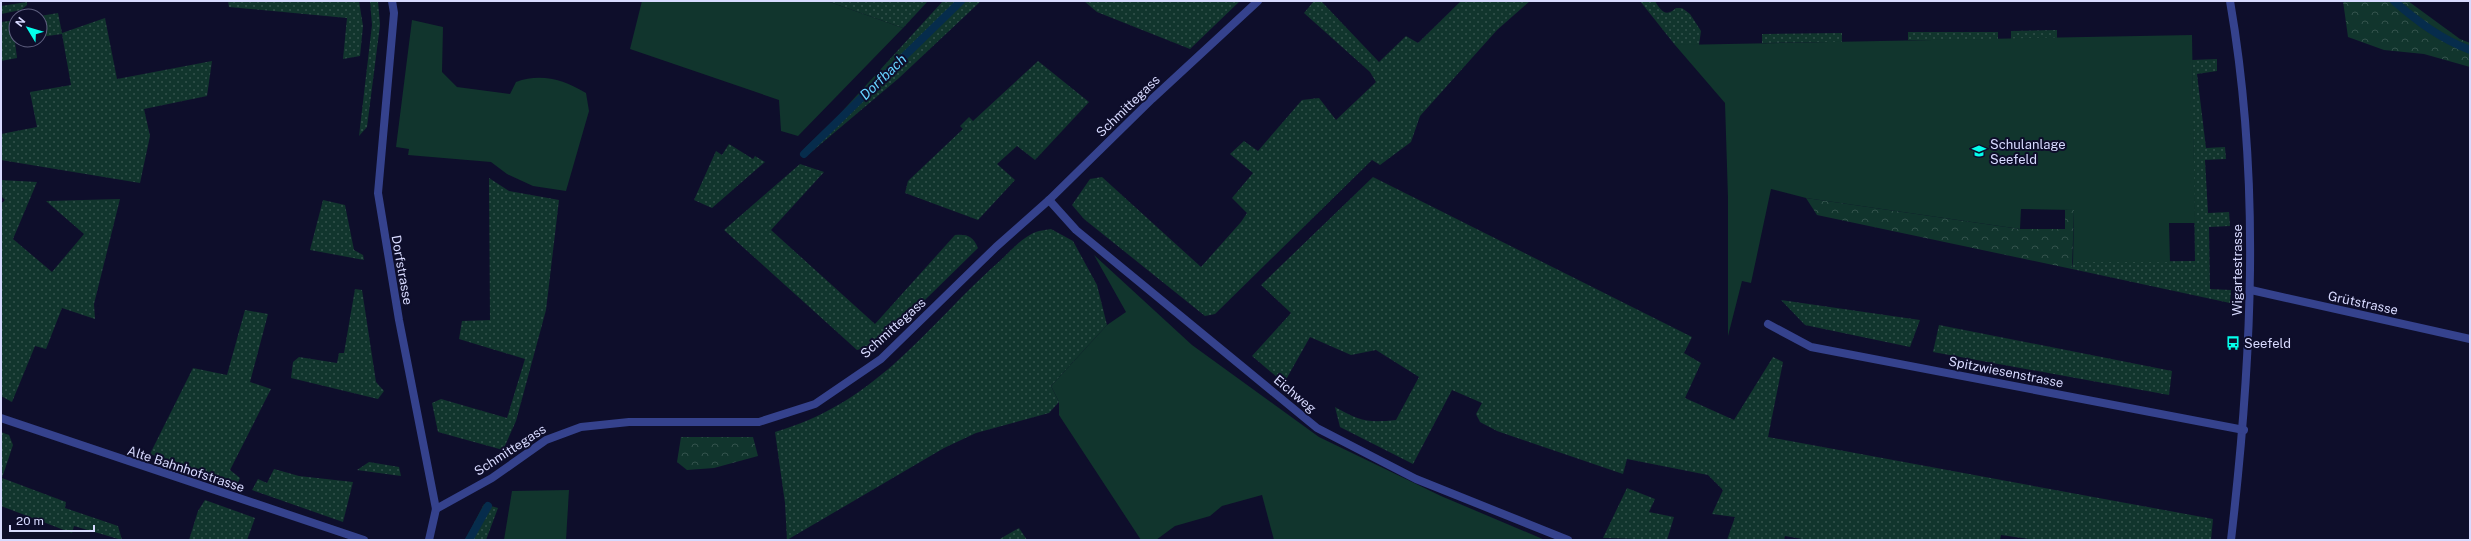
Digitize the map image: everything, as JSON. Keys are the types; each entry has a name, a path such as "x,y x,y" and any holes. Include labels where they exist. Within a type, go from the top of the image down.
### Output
{"street":[{"name":"Dorfstrasse","path":"392,1 394,13 378,193 400,328 436,509 429,540"},
{"name":"Schmittegass","path":"436,509 492,478 546,440 582,426 629,422 759,422 814,404 881,359 996,247 1049,200 1152,99 1258,1"},
{"name":"Wigartestrasse","path":"2230,1 2238,49 2245,117 2251,290 2244,430 2230,540"},
{"name":"Eichweg","path":"1049,200 1076,230 1317,428 1416,478 1568,540"},
{"name":"Grütstrasse","path":"2251,290 2470,339"},
{"name":"Spitzwiesenstrasse","path":"1768,324 1811,347 2244,430"},
{"name":"Alte Bahnhofstrasse","path":"1,418 364,540"}],"green space":[{"path":"228,1 359,1 363,26 360,56 343,59 347,18 229,7"},
{"path":"370,1 378,1 380,25 367,127 359,136 372,25"},
{"path":"642,1 827,1 903,28 798,136 781,131 779,100 630,49"},
{"path":"827,1 928,1 903,28"},
{"path":"943,1 981,1 899,78 809,154 804,149 837,117"},
{"path":"1084,1 1240,1 1190,49 1097,12"},
{"path":"1314,1 1321,1 1379,62 1406,36 1418,43 1461,1 1530,1 1497,30 1420,116 1411,142 1380,165 1372,160 1215,314 1205,316 1084,219 1072,205 1090,179 1102,177 1201,267 1241,222 1247,213 1232,198 1253,173 1230,154 1244,141 1258,151 1302,100 1319,98 1336,120 1376,82 1370,72 1304,13"},
{"path":"1640,1 1655,1 1661,10 1666,13 1676,8 1682,8 1690,14 1701,31 1699,45 1675,45"},
{"path":"2343,1 2408,1 2460,39 2470,43 2470,67 2424,54 2384,50 2348,37"},
{"path":"27,2 27,5 23,8 8,8 8,13 1,14 1,6"},
{"path":"58,13 62,33 105,18 117,79 212,61 207,96 144,109 150,136 140,183 1,160 1,134 37,127 30,92 71,85 62,34 48,36 48,15"},
{"path":"412,20 443,27 442,72 457,87 510,94 516,82 525,79 543,78 569,84 586,93 589,111 566,191 533,186 507,174 491,162 408,155 409,149 396,147"},
{"path":"8,21 8,48 16,48 17,58 1,61 1,22"},
{"path":"2057,30 2057,38 2011,40 2011,31"},
{"path":"1908,32 1998,32 1998,40 1908,40"},
{"path":"1842,33 1842,42 1762,43 1762,34"},
{"name":"Schulanlage Seefeld","path":"2192,35 2195,223 2169,223 2170,262 2073,262 2074,210 2021,209 2020,229 1806,198 1771,189 1751,283 1742,281 1728,336 1728,198 1725,103 1675,45"},
{"path":"2217,59 2217,71 2197,74 2206,148 2225,147 2226,159 2205,160 2208,213 2229,212 2230,226 2209,227 2210,289 2231,290 2230,303 2072,269 2073,262 2195,261 2192,60"},
{"path":"1038,61 1089,102 1035,160 1017,146 997,164 1015,180 978,220 905,193 908,181 963,129 960,126 969,117 973,121"},
{"path":"729,144 753,159 755,156 765,162 712,208 694,200 716,151 722,155"},
{"path":"800,164 824,172 771,230 875,324 955,235 963,235 972,238 978,248 879,345 857,350 724,230"},
{"path":"1373,177 1692,337 1684,353 1701,363 1685,398 1734,420 1773,357 1783,362 1768,437 2213,519 2211,540 2035,540 2001,535 2000,540 1808,540 1785,536 1784,540 1727,540 1735,517 1712,514 1723,490 1708,475 1627,459 1623,474 1497,431 1480,422 1476,414 1482,403 1452,390 1413,464 1340,427 1335,407 1364,420 1396,420 1419,377 1376,350 1351,355 1310,337 1284,383 1252,356 1291,313 1261,285"},
{"path":"489,178 509,191 559,200 546,310 516,421 503,450 438,432 432,403 441,399 507,418 525,359 459,339 462,321 490,320"},
{"path":"1,180 37,182 13,239 52,272 84,234 46,201 120,199 94,304 95,319 62,308 46,349 35,346 12,402 1,396 1,204 5,200 1,196"},
{"path":"1806,198 2020,229 2065,229 2065,210 2074,210 2072,269 1817,215"},
{"path":"323,200 345,205 354,250 363,255 364,260 310,250"},
{"path":"1051,229 1073,241 1097,285 1107,325 1051,386 1059,402 1049,413 976,433 944,448 787,540 785,503 775,432 824,413 839,405 867,386 908,351 975,284 1020,242 1034,233"},
{"path":"1094,255 1192,345 1319,437 1441,496 1545,540 1274,540 1262,495 1222,506 1210,516 1175,526 1156,540 1141,540 1059,415 1059,402 1051,386 1107,325 1126,312"},
{"path":"355,289 362,290 376,382 384,391 378,399 291,378 293,362 299,357 337,363 339,353 344,353"},
{"path":"1781,300 1920,320 1910,347 1805,325"},
{"path":"245,310 268,314 250,382 271,389 230,470 240,478 237,485 150,454 193,368 227,375"},
{"path":"1939,325 2172,371 2169,395 1933,352"},
{"path":"1,432 9,435 13,445 2,478 66,502 65,508 118,526 122,540 74,526 72,533 1,506"},
{"path":"681,437 753,437 758,456 714,468 687,470 677,462"},
{"path":"369,462 399,467 401,476 357,470"},
{"path":"274,469 299,476 353,482 343,522 252,490 258,479 267,483"},
{"path":"1627,488 1655,499 1649,512 1674,517 1667,540 1603,538"},
{"path":"569,490 566,540 504,540 512,491"},
{"path":"205,500 255,518 247,540 189,540 198,511"},
{"path":"484,504 498,508 486,540 465,540"},
{"path":"1019,528 1027,540 998,540"}],"waterway":[{"name":"Dorfbach","path":"804,154 961,1"},
{"path":"2394,1 2430,29 2449,41 2470,50"},
{"name":"Dorfbach","path":"469,540 488,506"}],"place":[{"name":"Schulanlage Seefeld","path":"1979,151"},
{"name":"Seefeld","path":"2233,343"}]}
